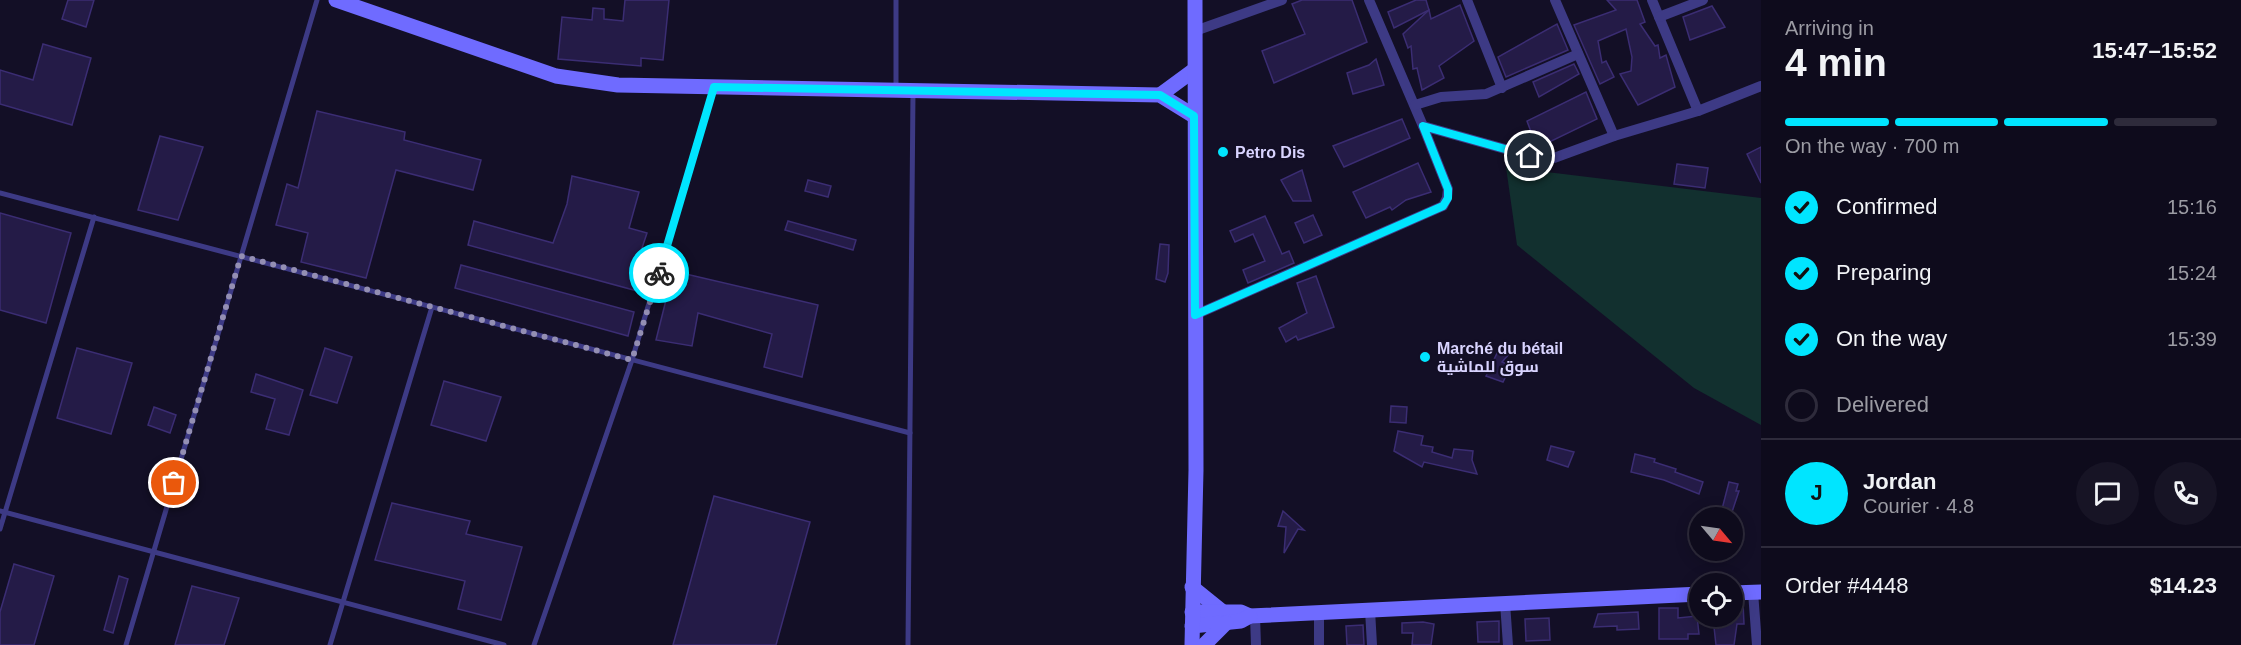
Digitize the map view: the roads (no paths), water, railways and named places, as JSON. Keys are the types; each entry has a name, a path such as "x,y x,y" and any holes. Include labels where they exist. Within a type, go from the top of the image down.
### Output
{"street":[{"path":"336,0 556,76 618,85 1160,95 1194,116"},
{"path":"1192,645 1196,470 1195,0"},
{"path":"1195,31 1281,0"},
{"path":"1195,315 1443,206 1448,198 1448,189 1423,126 1369,0"},
{"path":"1467,0 1502,88"},
{"path":"1555,0 1614,136"},
{"path":"1652,0 1698,111"},
{"path":"1659,17 1703,0"},
{"path":"1414,105 1441,97 1486,94 1578,54"},
{"path":"1160,95 1194,70"},
{"path":"1423,126 1541,158 1554,158 1614,136 1698,111 1761,86"},
{"path":"1192,587 1224,617"},
{"path":"1757,592 1757,645"},
{"path":"1192,619 1224,617 1244,612 1252,616 1319,614 1689,595"},
{"path":"1505,603 1508,645"},
{"path":"1370,610 1372,645"},
{"path":"1319,614 1319,645"},
{"path":"1252,616 1256,645"},
{"path":"1204,645 1224,617"}],"lane":[{"path":"126,645 317,0"},
{"path":"896,0 896,91"},
{"path":"534,645 632,360 714,87"},
{"path":"908,645 913,91"},
{"path":"0,193 910,433"},
{"path":"0,529 2,512 94,217"},
{"path":"330,645 341,602 432,307"},
{"path":"2,512 504,645"}],"place":[{"name":"Petro Dis","path":"1223,152"},
{"name":"Marché du bétail سوق للماشية","path":"1425,357"}]}
